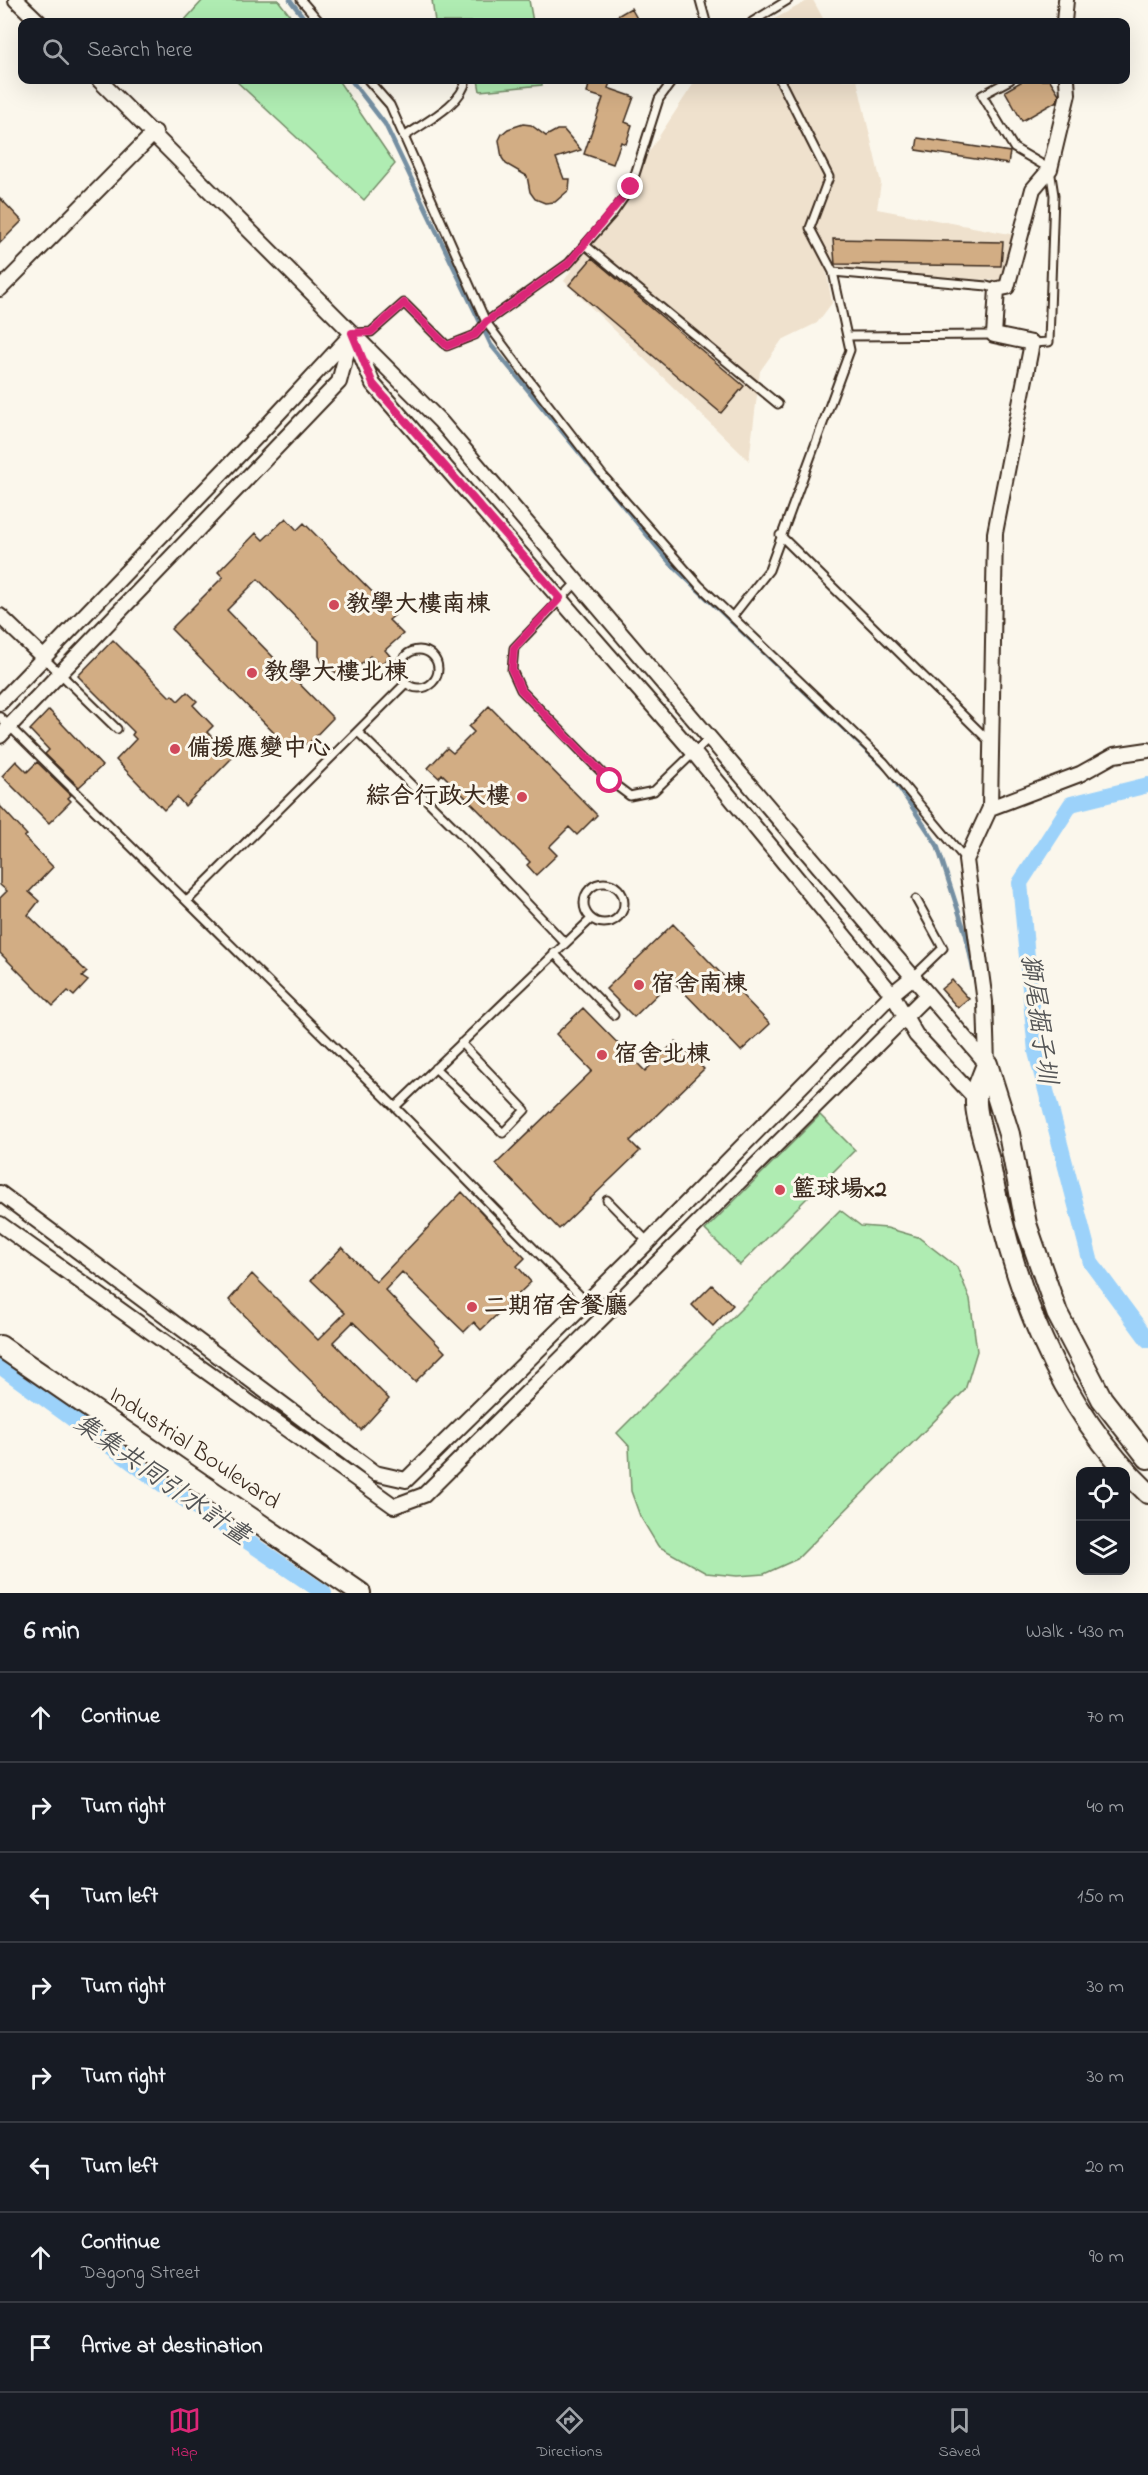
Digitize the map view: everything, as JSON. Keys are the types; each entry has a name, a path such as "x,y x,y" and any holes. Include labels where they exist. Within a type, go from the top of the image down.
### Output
{"street":[{"path":"16,0 35,18"},
{"path":"1063,18 1066,0"},
{"path":"103,84 155,132 440,421 578,580 709,738 987,1064"},
{"path":"1067,84 1068,94 1050,169 1033,189 1007,287 997,290 994,335 1032,343 995,533 990,808 966,860 985,1002 987,1064 1010,1134 1026,1224 1057,1313 1102,1399 1148,1458"},
{"path":"0,289 155,132"},
{"path":"352,333 373,384 693,753 892,994 916,1035 975,1098"},
{"path":"0,704 352,333"},
{"path":"3,726 60,674 339,382 352,333"},
{"path":"0,615 44,658"},
{"path":"990,808 1080,774 1114,755 1148,750"},
{"path":"0,1193 375,1473 406,1480 589,1302 892,994 914,976"},
{"path":"0,1224 394,1506 424,1496 927,995"},
{"path":"987,1064 975,1098 999,1216 1024,1298 1049,1356 1077,1404 1107,1446 1148,1493"},
{"path":"114,1304 124,1286"},
{"name":"Industrial Boulevard","path":"0,1347 360,1593"}],"lane":[{"path":"301,0 317,18"},
{"path":"700,0 705,18"},
{"path":"759,18 788,0"},
{"path":"372,84 390,105 486,322 604,477 699,585 884,762 966,860"},
{"path":"404,137 451,103 465,89 466,84"},
{"path":"352,333 371,332 404,303 447,346 475,335 486,322 569,263 631,187 659,99 670,84"},
{"path":"732,617 769,570 850,350 849,336 833,272 810,228 829,177 782,84"},
{"path":"1003,84 982,95 1014,148 1050,169 1054,195 1049,342 1032,343"},
{"path":"585,244 778,404"},
{"path":"833,272 987,286 997,290"},
{"path":"849,336 994,335"},
{"path":"780,535 991,743"},
{"path":"578,580 514,648 512,670 521,690 610,781 630,796 654,792 709,738"},
{"path":"415,650 428,652 437,662 438,675 429,686 417,688 406,683 400,669 404,657 415,650"},
{"path":"44,658 117,729"},
{"path":"187,901 406,683"},
{"path":"3,726 187,901 292,1008 395,1107 589,1302 602,1318"},
{"path":"358,732 564,942"},
{"path":"598,884 612,885 622,895 623,909 615,921 601,924 591,919 583,905 587,891 598,884"},
{"path":"914,976 943,948 916,899"},
{"path":"395,1107 564,942 591,919"},
{"path":"554,953 614,1015"},
{"path":"435,1068 503,1133 525,1110 460,1042"},
{"path":"607,1200 648,1242"}],"shaded area":[{"path":"813,0 823,18 776,18"},
{"path":"693,84 858,84 881,183 877,209 1015,235 1000,281 826,269 832,303 817,323 782,340 760,371 749,461 564,281"}],"green space":[{"path":"203,0 278,0 292,18 187,18"},
{"path":"432,0 529,0 532,18 434,18"},
{"path":"239,84 341,84 395,164 364,200"},
{"path":"479,84 542,84 542,85 480,91"},
{"name":"籃球場x2","path":"820,1115 855,1150 740,1265 705,1230"},
{"path":"840,1210 861,1226 887,1228 918,1237 957,1267 970,1299 977,1351 965,1390 797,1559 764,1574 737,1576 706,1573 658,1546 640,1516 631,1491 629,1446 617,1433"}],"building":[{"path":"631,8 637,18 614,18"},
{"path":"589,84 610,84 608,88 634,97 625,122 632,125 626,144 621,142 613,164 584,154 603,98 587,93"},
{"path":"1017,84 1053,84 1059,94 1057,101 1022,121 1005,91"},
{"path":"523,124 531,125 546,136 557,130 564,130 581,150 556,158 564,179 570,179 569,190 555,202 545,203 535,199 530,192 527,176 506,164 502,158 499,140 502,134 508,129"},
{"path":"918,138 1010,152 1008,164 916,150"},
{"path":"0,198 22,221 0,243"},
{"path":"833,239 1003,242 1001,266 835,264"},
{"path":"592,258 744,386 721,413 569,285"},
{"path":"286,518 297,530 304,523 395,615 389,620 403,634 385,650 390,656 380,665 370,656 355,670 338,674 324,665 319,656 319,641 258,579 227,610 333,718 307,745 298,737 288,747 171,629 223,577 218,572 256,533 263,540"},
{"name":"備援應變中心","path":"113,640 170,697 172,695 178,701 187,692 197,701 193,705 213,726 207,732 232,758 185,806 177,797 164,810 116,760 136,739 132,735 134,732 78,676"},
{"name":"綜合行政大樓","path":"489,706 597,815 577,835 569,827 549,847 557,855 536,875 527,865 530,862 442,774 439,778 428,768 447,748 453,753 474,732 469,727"},
{"path":"49,710 102,766 79,787 45,754 49,750 30,730"},
{"path":"16,761 27,772 37,762 71,795 68,798 71,801 49,823 2,776"},
{"path":"0,806 27,835 24,837 53,867 29,892 39,901 28,915 87,972 82,977 88,981 74,996 68,991 53,1006 0,953 0,898 7,891 0,885"},
{"name":"宿舍南棟","path":"673,924 770,1024 741,1051 672,980 634,1017 606,989"},
{"path":"952,980 969,999 958,1008 941,989"},
{"path":"583,1008 645,1071 676,1041 704,1069 630,1141 640,1151 559,1229 496,1164 592,1071 556,1034"},
{"name":"二期宿舍餐廳","path":"462,1192 525,1258 517,1266 531,1282 481,1330 474,1322 464,1332 402,1272 385,1290 445,1352 415,1382 353,1322 333,1342 389,1399 361,1430 229,1300 252,1274 318,1340 345,1313 311,1280 342,1247 376,1282"},
{"path":"712,1285 733,1305 713,1326 692,1305"}],"waterway":[{"path":"290,0 304,18"},
{"path":"354,84 385,124 491,345 670,563 889,772 937,845 966,935 976,983"},
{"name":"獅尾掘子圳","path":"1148,785 1071,804 1020,883 1036,1052 1091,1263 1148,1340"},
{"name":"集集共同引水計畫","path":"0,1366 162,1484 324,1593"}],"place":[{"name":"教學大樓南棟","path":"334,605"},
{"name":"教學大樓北棟","path":"252,673"},
{"name":"備援應變中心","path":"175,749"},
{"name":"綜合行政大樓","path":"522,797"},
{"name":"宿舍南棟","path":"639,985"},
{"name":"宿舍北棟","path":"602,1055"},
{"name":"籃球場x2","path":"780,1190"},
{"name":"二期宿舍餐廳","path":"472,1307"}],"route":[{"path":"610,781 521,690 512,670 514,648 560,598 373,384 352,333 371,332 404,303 447,346 475,335 486,322 569,263 613,213 631,187"}]}
